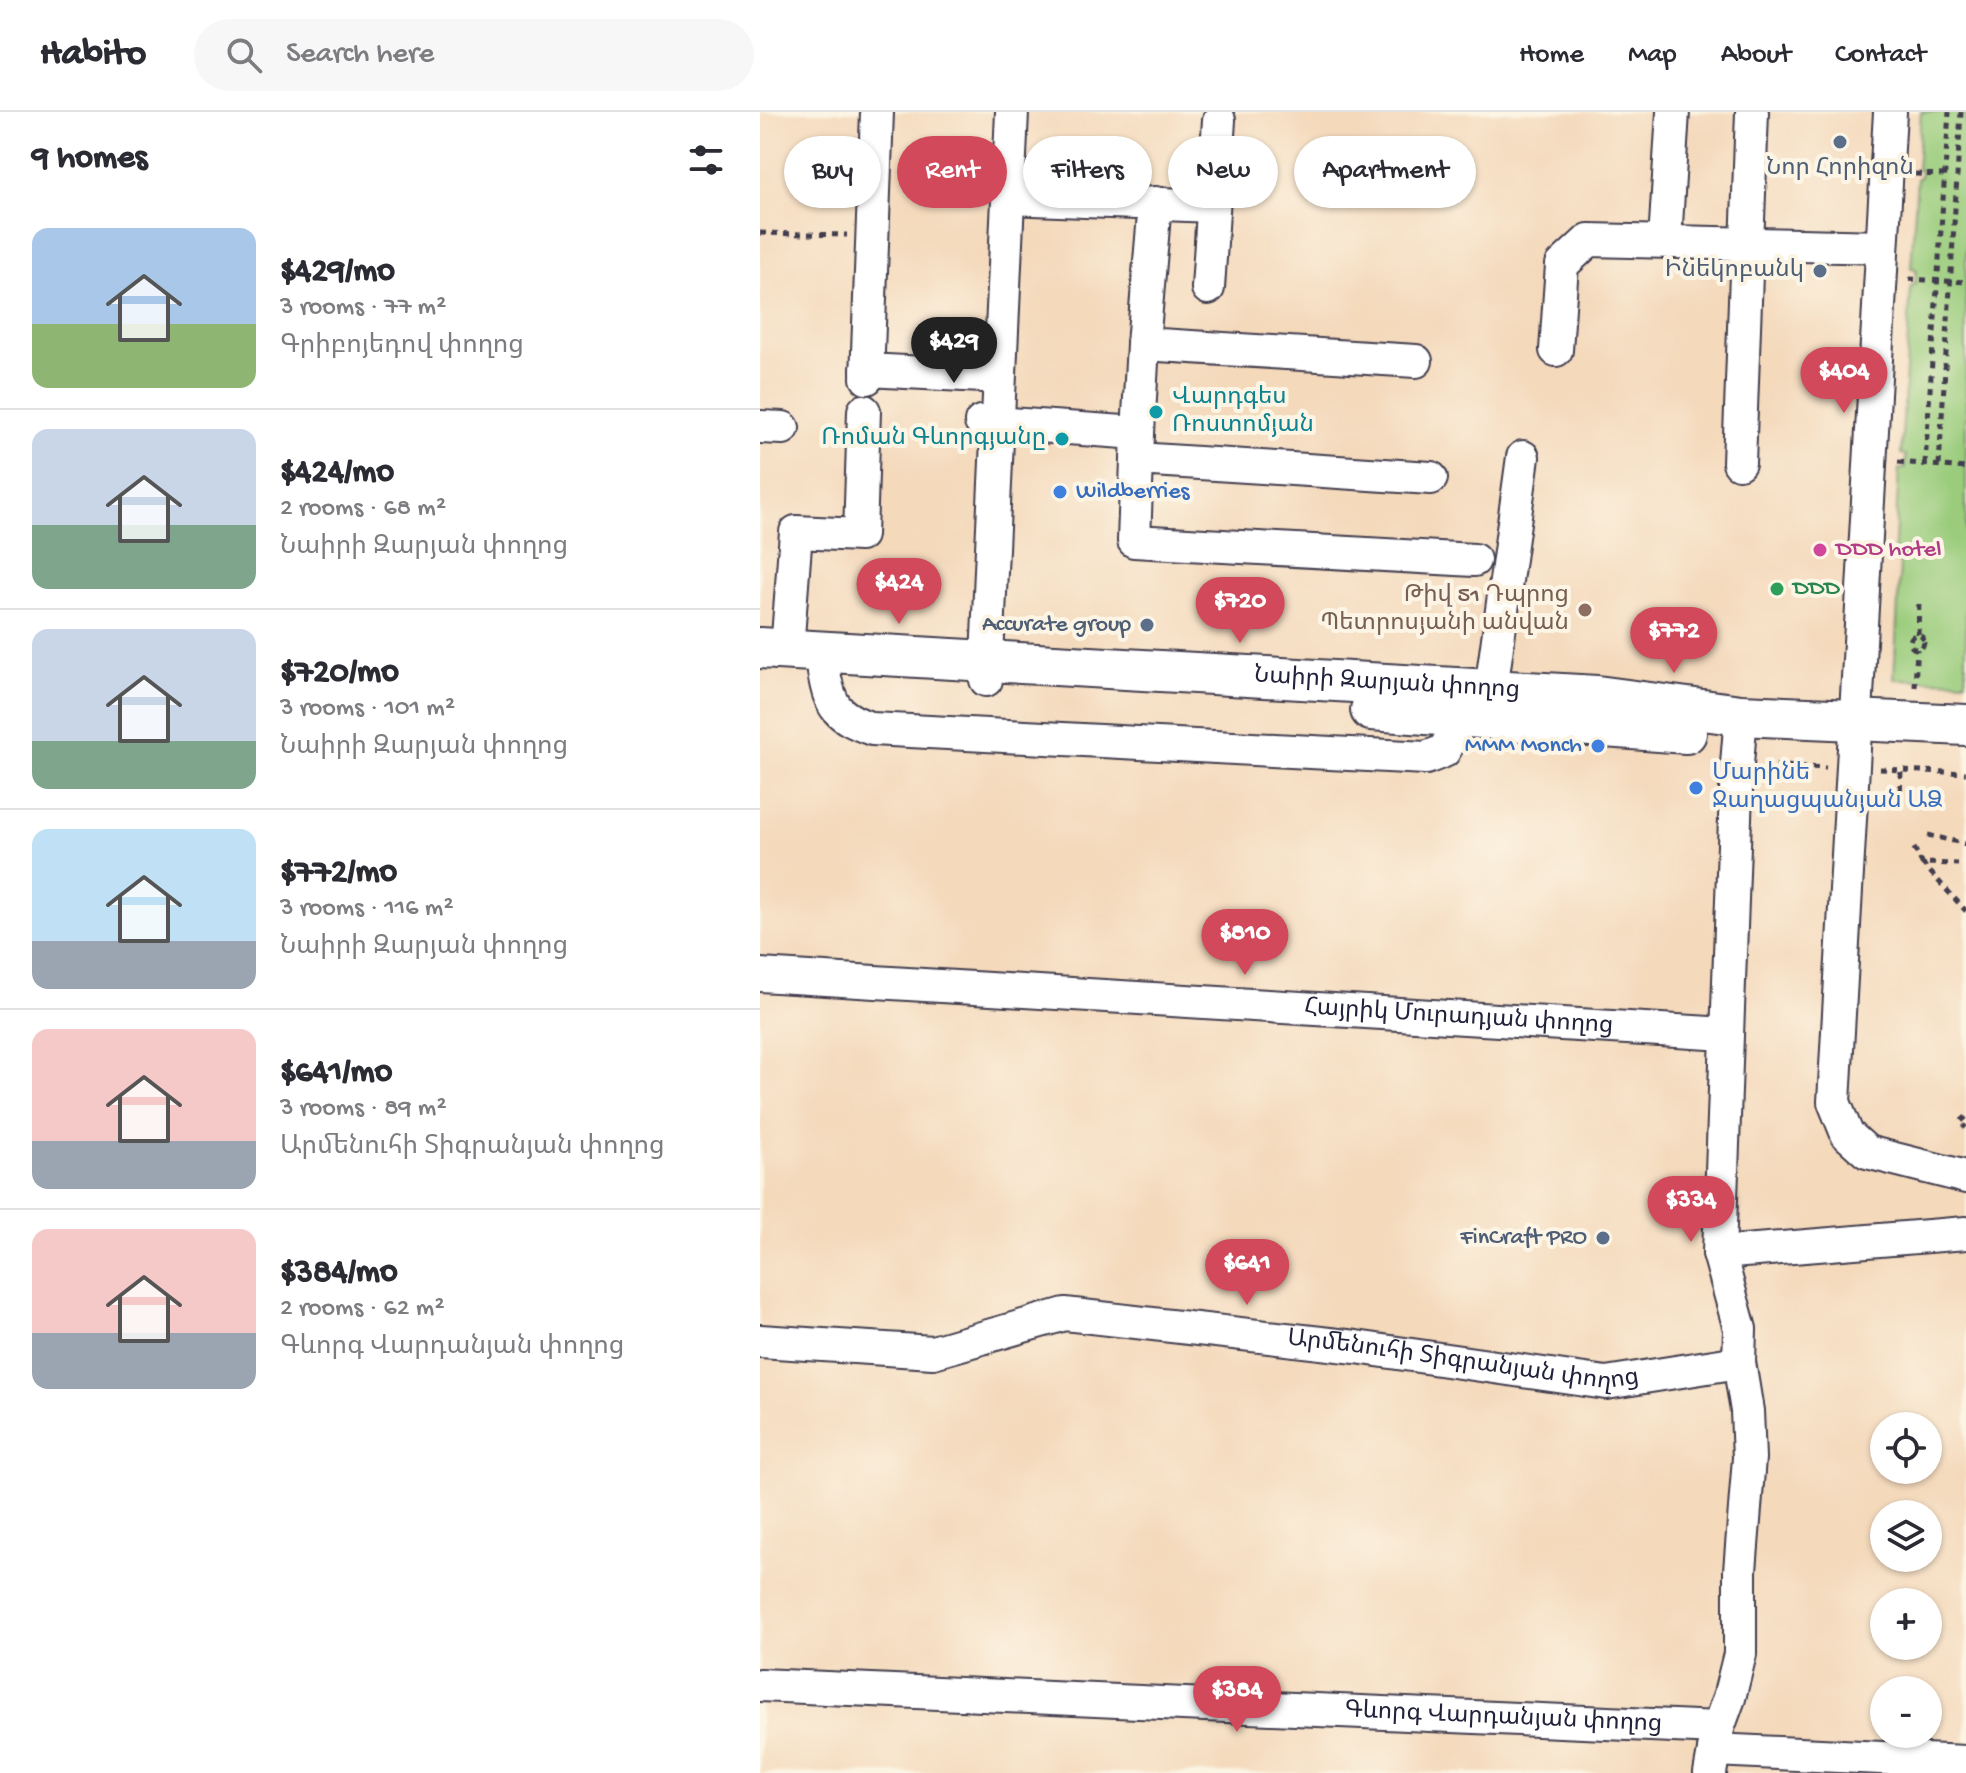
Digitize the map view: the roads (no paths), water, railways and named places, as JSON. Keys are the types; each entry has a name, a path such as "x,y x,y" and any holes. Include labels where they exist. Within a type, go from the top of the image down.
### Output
{"main road":[{"name":"Նաիրի Զարյան փողոց","path":"769,656 978,671 1462,717 1854,731 1966,725"},
{"name":"Նաիրի Զարյան փողոց","path":"769,656 824,672 978,671 1597,696 1740,726"},
{"name":"Նաիրի Զարյան փողոց","path":"1854,731 1966,747"}],"street":[{"path":"877,112 867,374 983,376"},
{"path":"989,423 983,376 995,112"},
{"path":"978,671 989,423 1012,112"},
{"path":"1665,241 1673,112"},
{"path":"1739,463 1752,112"},
{"path":"1890,112 1834,1102 1847,1134 1867,1152 1966,1177"},
{"path":"1218,136 1219,120"},
{"path":"1008,198 1168,204"},
{"path":"1155,203 1143,344 1134,541 1474,560"},
{"path":"1208,288 1213,208"},
{"path":"1556,350 1562,265 1589,240 1882,247"},
{"path":"1143,344 1416,361"},
{"path":"769,656 796,532 860,535 864,411"},
{"path":"989,423 1138,446 1431,478"},
{"path":"1491,690 1523,457"},
{"path":"824,672 828,695 847,720 872,729 1426,758 1444,751 1462,717"},
{"path":"1714,1750 1740,1654 1740,1571 1749,1458 1747,1411 1739,1362 1740,1329 1719,1253 1740,726"},
{"name":"Հայրիկ Մուրադյան փողոց","path":"760,975 1726,1034"},
{"path":"1719,1253 1966,1233"},
{"name":"Արմենուհի Տիգրանյան փողոց","path":"760,1341 933,1352 1065,1314 1356,1347 1606,1383 1739,1362"},
{"name":"Գևորգ Վարդանյան փողոց","path":"760,1685 1714,1750 1966,1762"}],"place":[{"name":"Նոր Հորիզոն","path":"1840,142"},
{"name":"Ինեկոբանկ","path":"1820,271"},
{"name":"Վարդգես Ռոստոմյան","path":"1156,412"},
{"name":"Ռոման Գևորգյանը","path":"1062,439"},
{"name":"Wildberries","path":"1060,492"},
{"name":"DDD hotel","path":"1820,550"},
{"name":"DDD","path":"1777,589"},
{"name":"Թիվ 51 Դպրոց Պետրոսյանի անվան","path":"1585,610"},
{"name":"Accurate group","path":"1147,625"},
{"name":"MMM Monch","path":"1598,746"},
{"name":"Մարինե Ջաղացպանյան ԱՁ","path":"1696,788"},
{"name":"FinCraft PRO","path":"1603,1238"}]}
